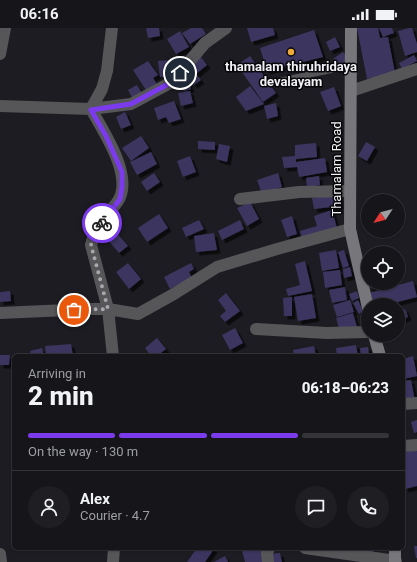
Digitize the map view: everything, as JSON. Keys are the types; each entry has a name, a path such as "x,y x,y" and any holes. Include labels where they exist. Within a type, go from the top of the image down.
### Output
{"street":[{"path":"0,54 5,28"},
{"path":"91,110 102,89 107,71 112,28"},
{"path":"0,106 91,110 131,104 172,82 205,43 226,28"},
{"name":"Thamalam Road","path":"351,28 350,229 366,298"},
{"path":"351,91 417,69"},
{"path":"91,110 106,136 122,172 120,199 96,230 91,245 108,309 113,354"},
{"path":"240,199 299,192 350,191"},
{"path":"0,313 108,309 138,314 174,294 217,267 350,229"},
{"path":"256,329 327,333 361,332"},
{"path":"376,342 379,354"},
{"path":"405,404 417,403"},
{"path":"405,446 417,445"},
{"path":"113,562 114,550"},
{"path":"268,550 268,562"},
{"path":"319,550 396,561 395,550"},
{"path":"0,554 1,562"}],"lane":[{"path":"279,81 350,66"}],"building":[{"path":"146,28 159,28 160,36 148,38"},
{"path":"191,28 202,28 206,34 190,44 182,33"},
{"path":"247,28 273,28 275,35 251,42"},
{"path":"357,28 378,28 380,38 388,37 395,73 367,79"},
{"path":"379,28 392,28 394,33 383,37"},
{"path":"412,28 417,44 417,52 405,56 398,31"},
{"name":"thamalam thiruhridaya devalayam","path":"314,30 323,57 267,71 260,48"},
{"path":"180,31 189,47 176,54 167,39"},
{"path":"335,37 340,47 330,51 326,42"},
{"path":"343,52 349,59 339,67 333,59"},
{"path":"414,55 417,61 402,69 399,63"},
{"path":"250,56 276,93 263,102 237,65"},
{"path":"201,57 207,65 196,74 201,80 194,85 183,71"},
{"path":"173,60 174,76 160,77 158,61"},
{"path":"148,61 158,75 153,78 159,87 148,93 133,70"},
{"path":"187,77 191,89 184,91 181,80"},
{"path":"137,85 143,95 134,101 128,90"},
{"path":"250,86 264,104 246,111 236,97"},
{"path":"334,87 341,106 328,111 320,92"},
{"path":"190,91 193,103 181,106 178,93"},
{"path":"174,101 181,119 169,123 166,117 158,120 154,108"},
{"path":"276,103 278,116 267,119 264,106"},
{"path":"125,112 131,125 121,129 116,117"},
{"path":"141,136 149,148 131,161 122,148"},
{"path":"198,141 215,142 215,150 198,149"},
{"path":"366,142 375,147 367,161 358,156"},
{"path":"316,143 317,157 296,159 296,162 325,158 327,172 299,177 297,167 284,168 282,157 295,156 295,145"},
{"path":"219,144 230,146 227,162 216,159"},
{"path":"151,152 157,164 137,175 130,162"},
{"path":"190,156 196,172 183,177 177,161"},
{"path":"154,173 160,182 147,191 141,182"},
{"path":"278,173 282,187 262,194 257,180"},
{"path":"319,176 320,185 307,187 306,178"},
{"path":"338,194 340,206 314,209 312,198"},
{"path":"250,202 259,219 247,226 237,208"},
{"path":"332,210 337,228 302,239 300,231 317,226 314,216"},
{"path":"159,214 168,228 147,242 138,228"},
{"path":"292,216 297,234 287,237 281,220"},
{"path":"199,220 204,229 186,237 182,228"},
{"path":"240,220 244,229 222,240 218,231"},
{"path":"116,232 128,246 119,253 107,239"},
{"path":"214,233 217,250 196,252 194,236"},
{"path":"336,250 339,268 322,271 319,253"},
{"path":"344,250 349,266 343,268 338,252"},
{"path":"305,261 312,291 288,296 286,289 300,285 295,264"},
{"path":"128,263 141,279 129,289 116,272"},
{"path":"191,263 194,269 189,272 192,278 170,289 164,277"},
{"path":"350,267 352,276 344,278 343,269"},
{"path":"340,270 342,285 325,288 323,272"},
{"path":"413,281 417,297 405,300 405,298 370,298 369,293 380,290 405,290 405,283"},
{"path":"345,287 347,300 332,303 329,290"},
{"path":"10,291 11,301 0,302 0,292"},
{"path":"357,291 359,298 352,301 349,294"},
{"path":"226,293 240,311 225,322 220,316 226,311 218,300"},
{"path":"312,294 316,318 298,321 294,297"},
{"path":"292,297 292,316 284,316 283,298"},
{"path":"350,300 354,312 337,317 333,305"},
{"path":"358,300 361,307 361,312 359,314 353,303"},
{"path":"405,309 408,317 405,318"},
{"path":"353,313 357,327 340,332 336,318"},
{"path":"235,328 243,343 230,350 222,335"},
{"path":"157,338 166,349 160,354 150,354 145,348"},
{"path":"71,344 73,354 46,354 45,346"},
{"path":"356,345 358,354 337,354 336,348"},
{"path":"314,346 316,354 294,354 293,350"},
{"path":"368,347 369,354 361,354 360,348"},
{"path":"42,348 44,354 31,354 30,351"},
{"path":"0,355 10,355 9,365 0,365"},
{"path":"413,356 417,376 405,379 405,358"},
{"path":"411,380 415,401 405,403 405,381"},
{"path":"417,420 417,432 414,433 411,422"},
{"path":"417,449 417,486 405,489 405,452"},
{"path":"414,546 417,546 417,558 416,558"},
{"path":"196,550 213,550 205,562 187,562"},
{"path":"263,550 263,562 245,562 242,551"},
{"path":"352,550 374,550 373,555"},
{"path":"280,553 282,562 269,562 268,554"},
{"path":"225,556 228,562 214,562"}],"way so far":[{"path":"74,310 108,309 91,245 96,230 102,223"}],"place":[{"name":"thamalam thiruhridaya devalayam","path":"291,52"}],"route":[{"path":"102,223 120,199 122,172 106,136 91,110 131,104 172,82 180,73"}]}
